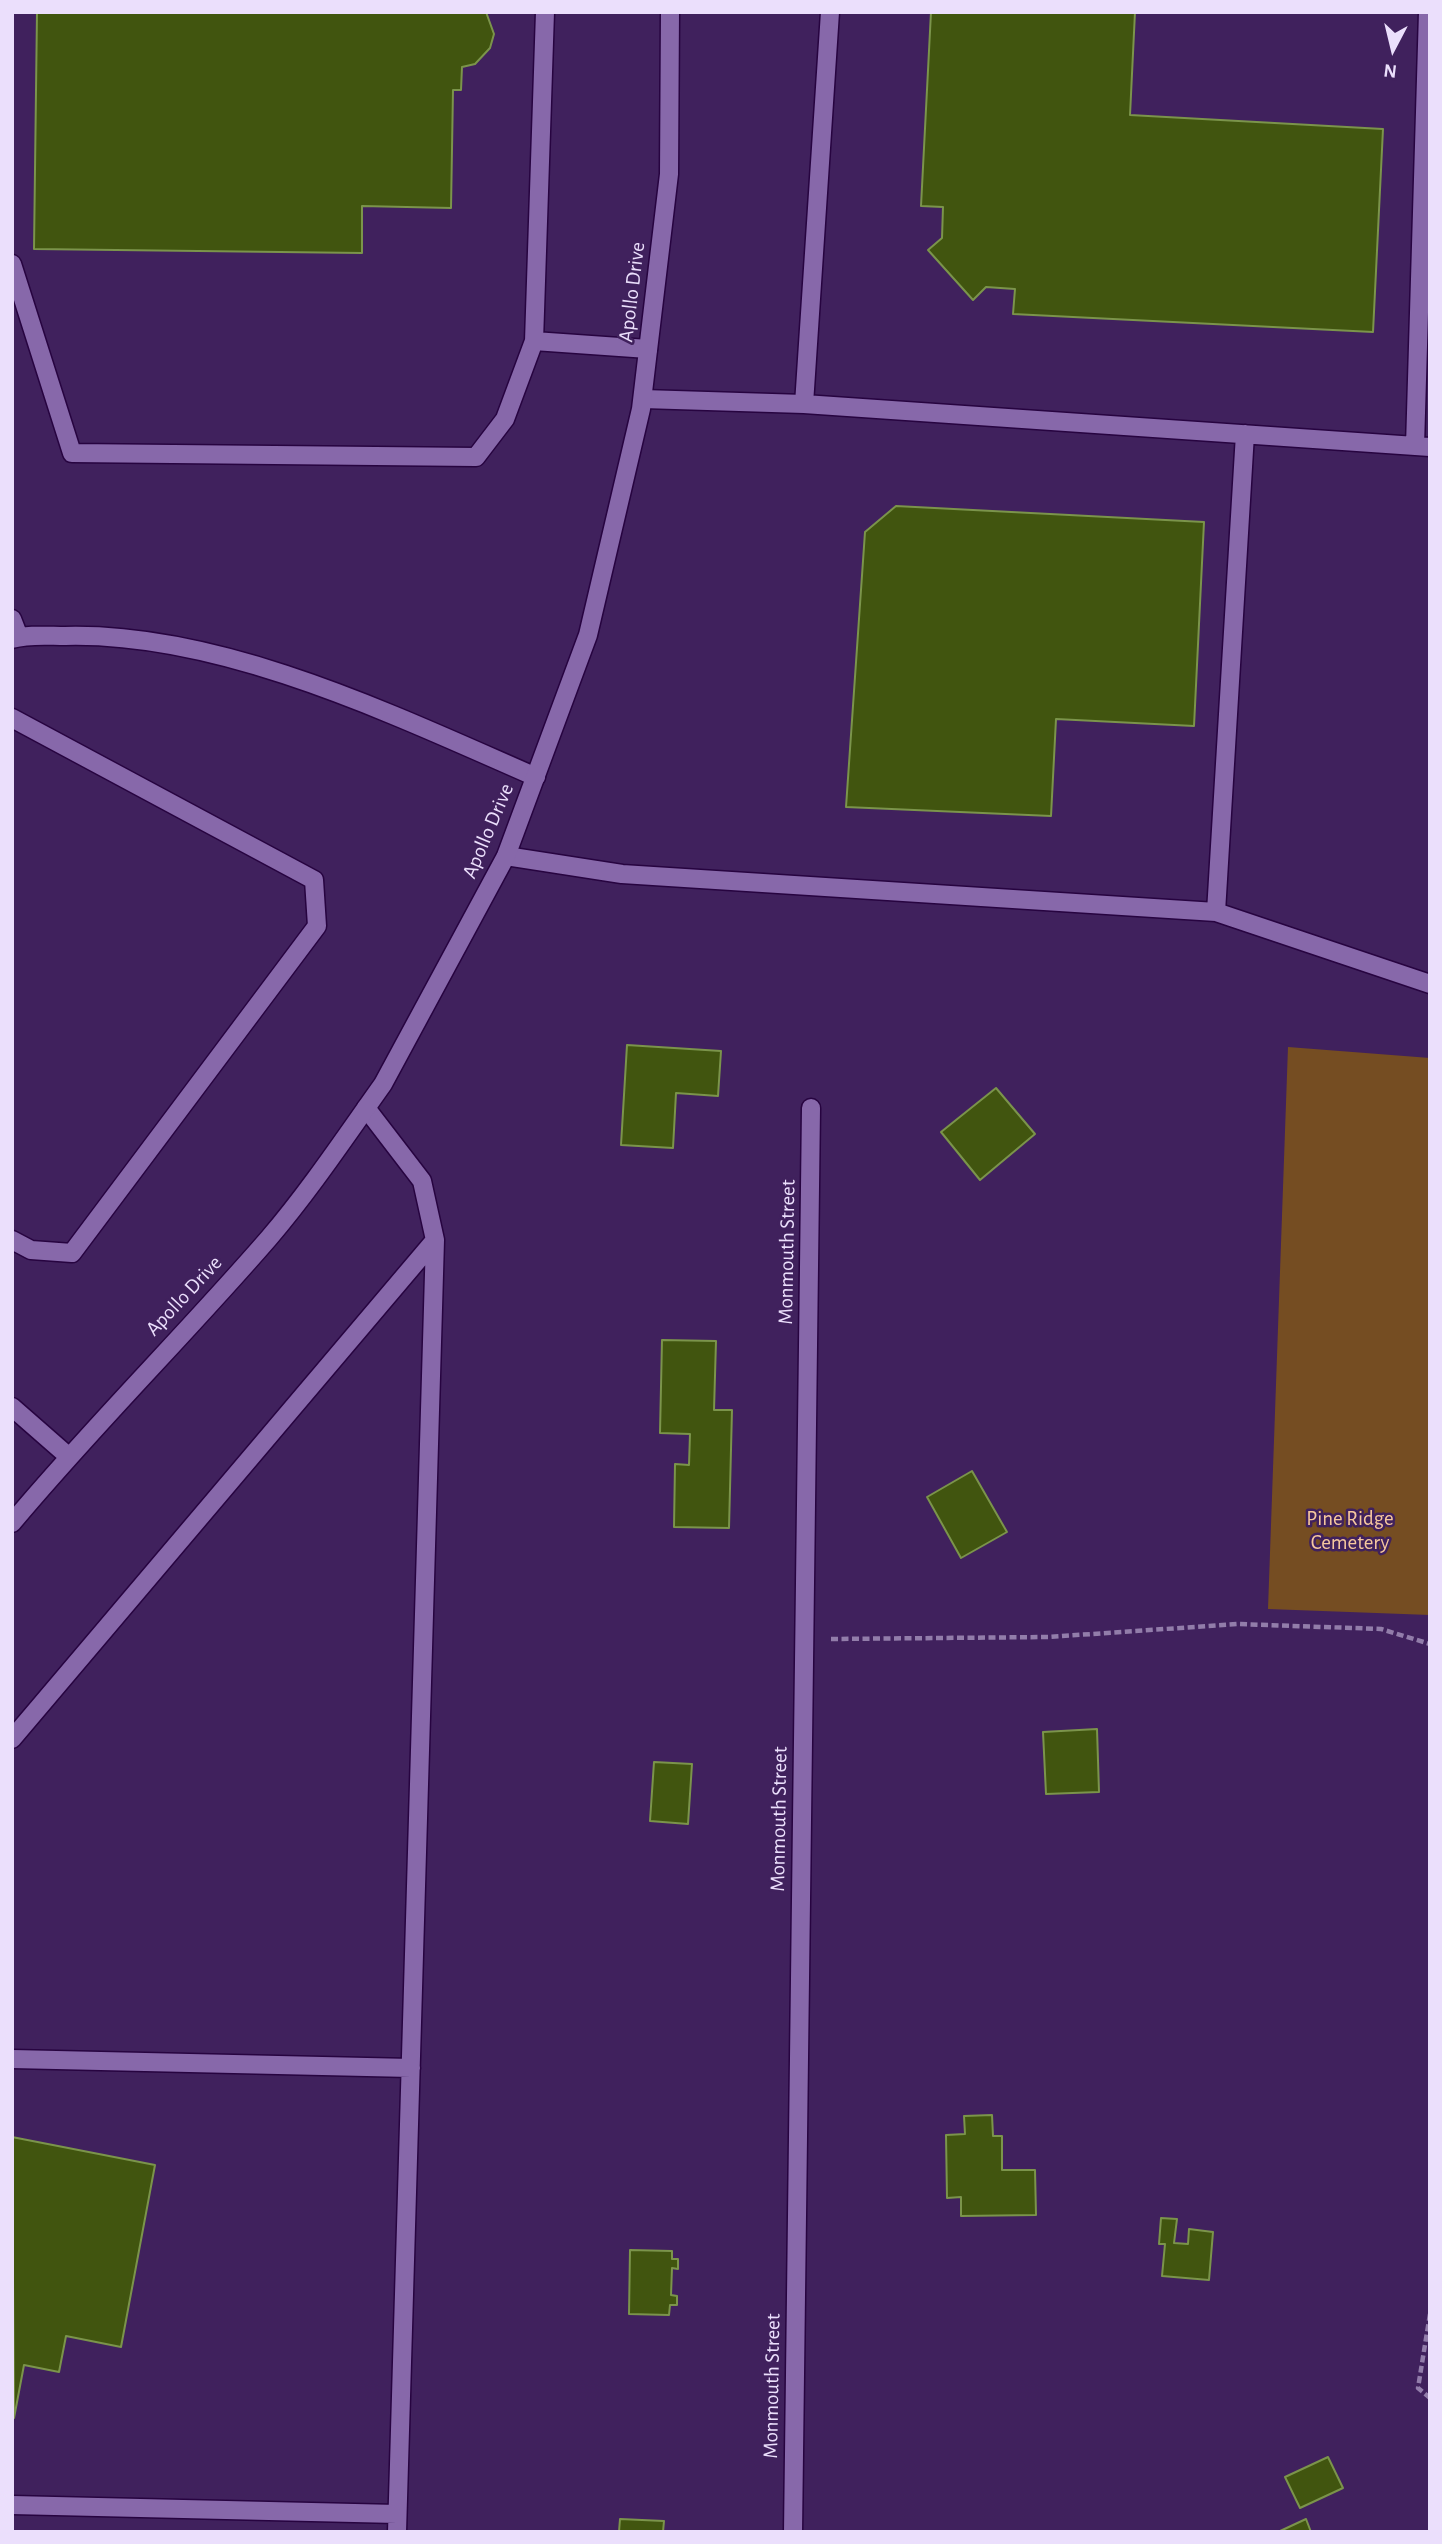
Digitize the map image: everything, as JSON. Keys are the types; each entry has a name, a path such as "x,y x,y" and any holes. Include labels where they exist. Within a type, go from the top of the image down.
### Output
{"street":[{"path":"12,264 72,453 476,457 505,419 534,341 545,12"},
{"name":"Apollo Drive","path":"12,1523 68,1457 270,1237 366,1108 383,1084 506,856 588,635 643,399 669,174 670,12"},
{"path":"804,404 830,12"},
{"path":"643,399 804,404 1422,446 1428,12"},
{"path":"534,341 648,349"},
{"path":"1216,912 1245,434"},
{"path":"12,619 16,638 110,635 225,656 396,716 536,776"},
{"path":"12,718 314,880 317,926 72,1253 31,1250 12,1240"},
{"path":"506,856 622,874 1216,912 1430,984"},
{"path":"12,2505 397,2523 435,1240 422,1181 366,1108"},
{"name":"Monmouth Street","path":"793,2532 811,1108"},
{"path":"12,1739 435,1240"},
{"path":"12,1407 68,1457"},
{"path":"12,2059 411,2068"}],"path":[{"path":"804,1639 1048,1637 1238,1624 1381,1629 1430,1644"},
{"path":"1430,2314 1418,2388 1430,2398"}],"green space":[{"name":"Pine Ridge Cemetery","path":"1288,1047 1430,1058 1430,1615 1268,1609"}],"building":[{"path":"37,12 486,12 494,34 490,48 475,64 462,67 461,90 453,90 451,208 362,206 362,253 34,249"},
{"path":"931,12 1135,12 1130,115 1383,129 1373,332 1013,314 1015,289 986,287 973,300 928,250 942,238 943,207 921,206"},
{"path":"896,506 1204,522 1194,726 1056,719 1051,816 846,807 865,532"},
{"path":"627,1045 721,1051 718,1096 676,1093 673,1148 621,1145"},
{"path":"996,1088 1035,1134 980,1180 941,1132"},
{"path":"662,1340 716,1341 714,1410 732,1410 729,1528 674,1527 675,1464 689,1465 690,1434 660,1433"},
{"path":"972,1471 1007,1532 961,1558 927,1497"},
{"path":"1097,1729 1099,1792 1046,1794 1043,1732"},
{"path":"654,1762 692,1764 688,1824 650,1821"},
{"path":"992,2115 993,2136 1002,2136 1002,2170 1035,2170 1036,2215 961,2216 961,2197 947,2198 946,2135 965,2134 964,2116"},
{"path":"12,2137 155,2165 121,2347 66,2336 59,2372 24,2365 14,2418"},
{"path":"1161,2218 1177,2219 1174,2243 1188,2244 1189,2229 1213,2232 1209,2280 1162,2276 1165,2244 1159,2244"},
{"path":"630,2250 672,2251 672,2259 678,2259 678,2269 672,2268 671,2295 677,2296 677,2305 670,2305 669,2315 629,2314"},
{"path":"1328,2457 1343,2488 1300,2508 1285,2477"},
{"path":"620,2519 664,2521 663,2532 619,2532"},
{"path":"1306,2519 1311,2532 1278,2532"}]}
